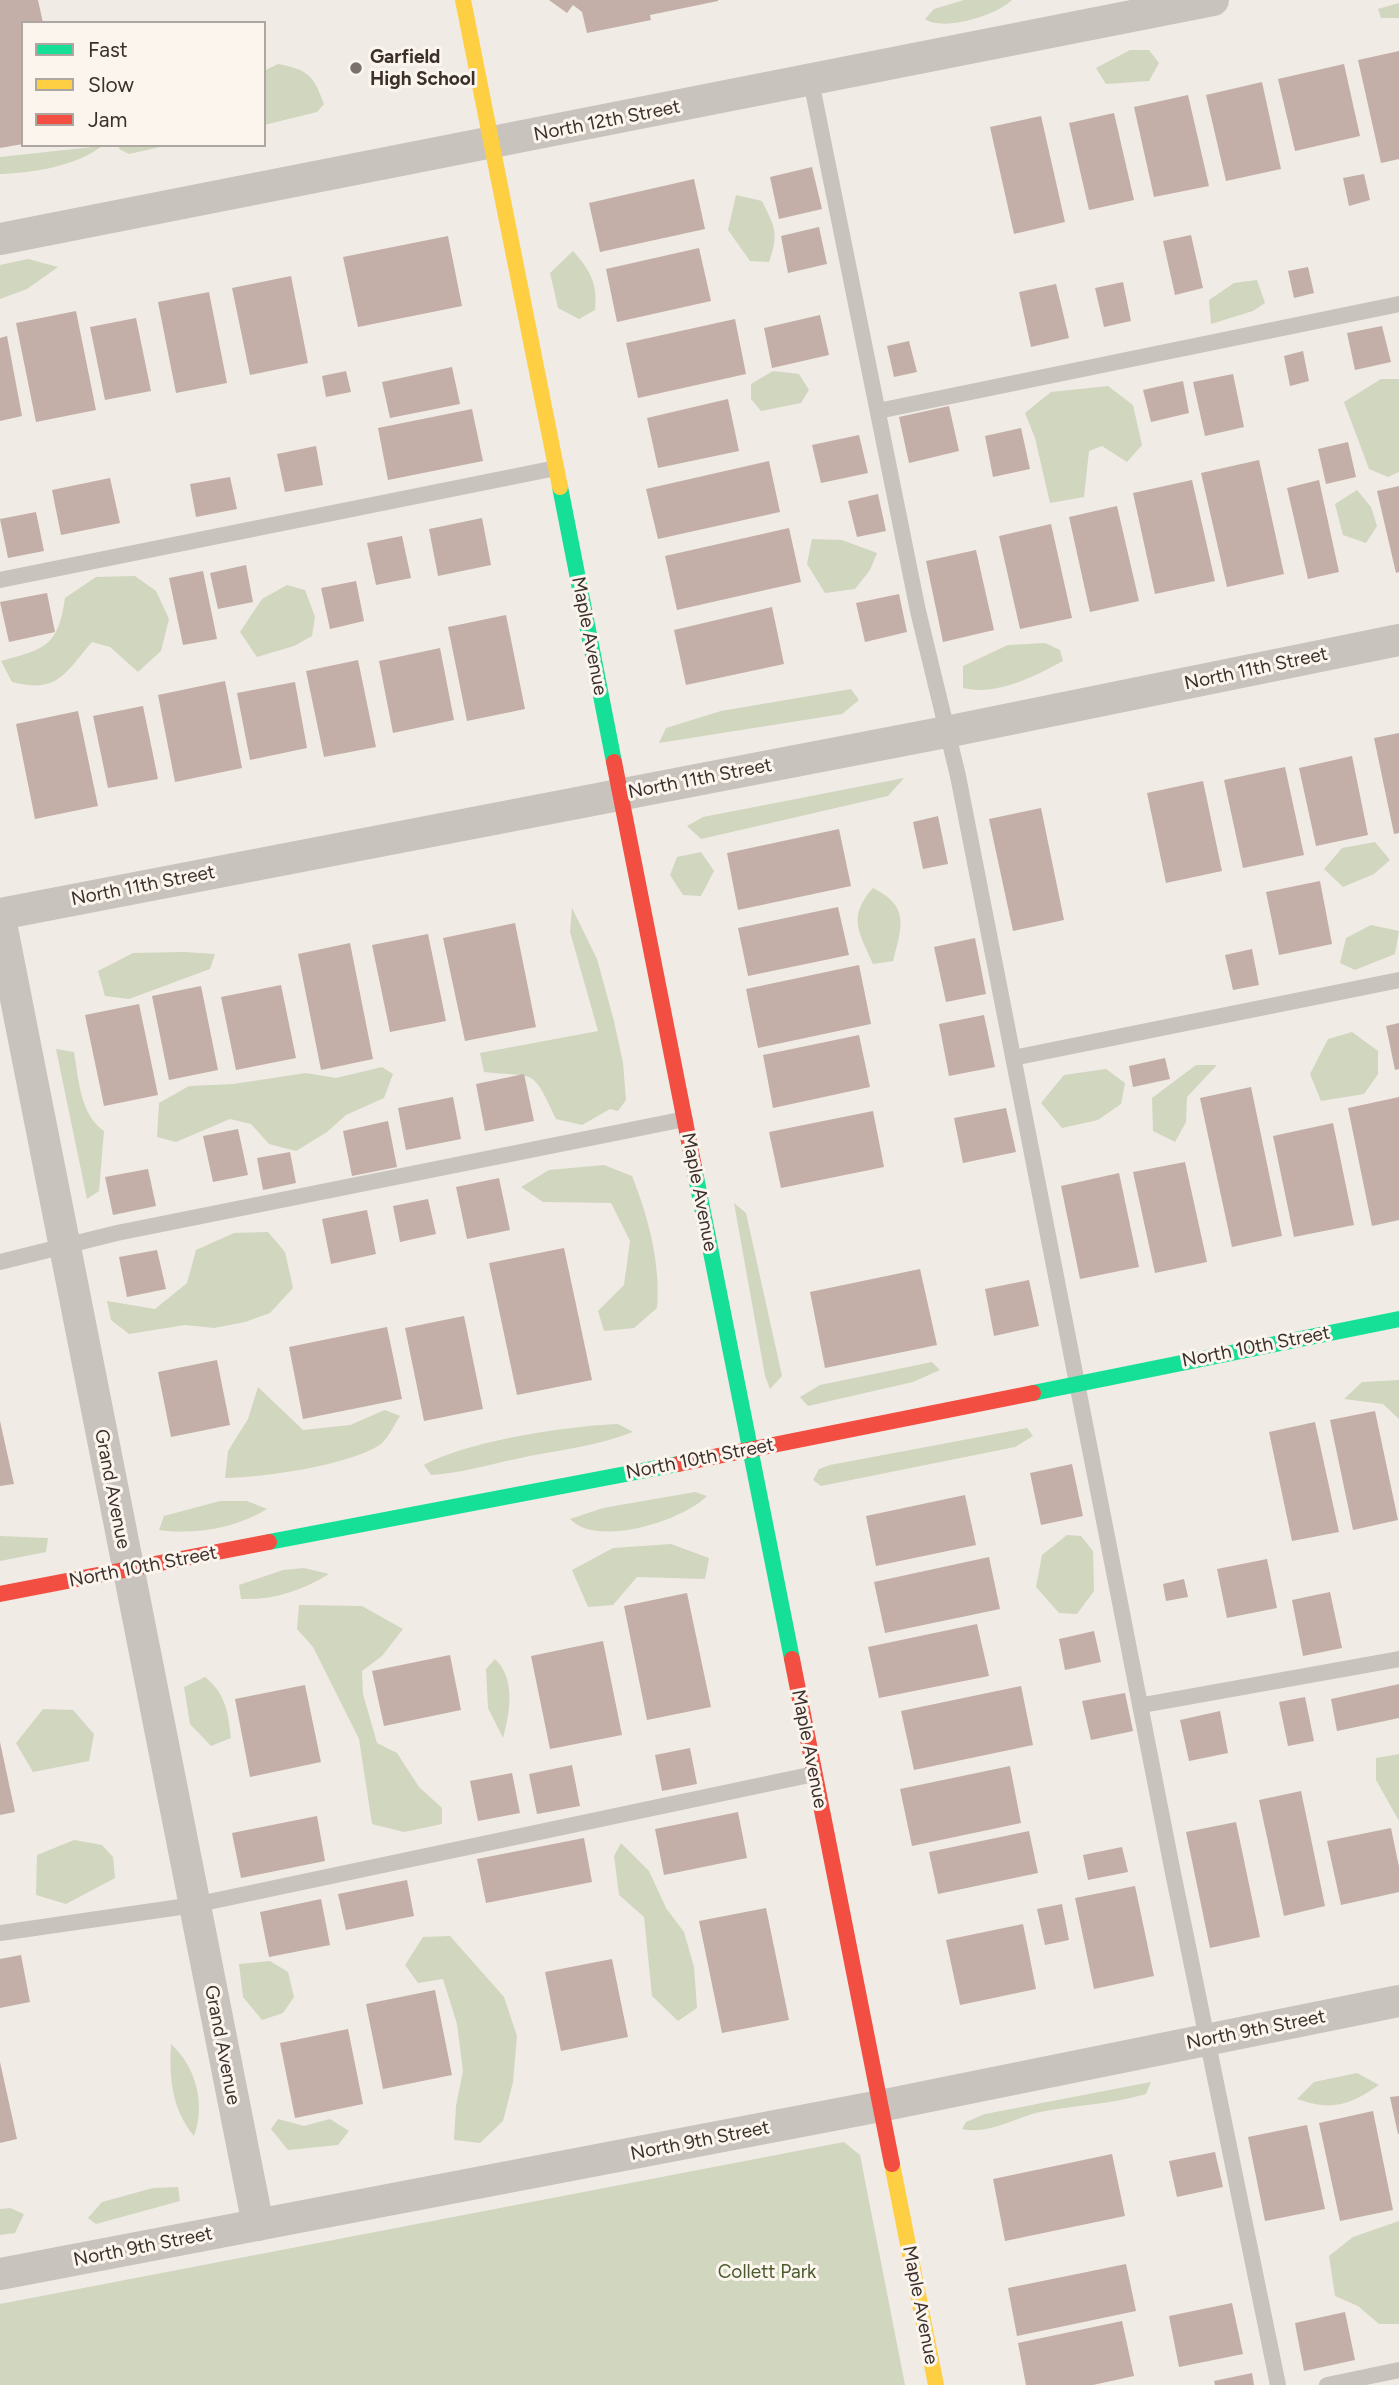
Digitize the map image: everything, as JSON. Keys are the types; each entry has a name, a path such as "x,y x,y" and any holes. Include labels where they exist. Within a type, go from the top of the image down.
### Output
{"main road":[{"name":"Maple Avenue","path":"463,0 936,2385"},
{"name":"North 10th Street","path":"0,1594 750,1450 1399,1319"}],"street":[{"name":"North 12th Street","path":"0,239 1213,0"},
{"name":"North 11th Street","path":"0,916 946,732 1399,640"},
{"name":"Grand Avenue","path":"0,916 257,2225"},
{"name":"North 9th Street","path":"0,2274 880,2106 1399,2001"}],"lane":[{"path":"811,81 918,611 958,776 1207,2040 1278,2385"},
{"path":"878,411 1399,304"},
{"path":"0,580 556,468"},
{"path":"1013,1058 1399,980"},
{"path":"0,1262 117,1233 685,1119"},
{"path":"1143,1705 1399,1659"},
{"path":"0,1933 194,1905 814,1774"},
{"path":"1328,2385 1399,2371"}],"green space":[{"path":"964,0 1012,0 995,11 970,20 944,24 925,19 934,9"},
{"path":"1399,3 1399,18 1381,18 1378,9"},
{"path":"1130,50 1149,50 1159,63 1149,81 1106,84 1096,68"},
{"path":"278,64 309,75 324,104 317,112 266,125 266,70"},
{"path":"101,147 80,159 26,172 0,174 0,157"},
{"path":"120,147 160,147 129,154"},
{"path":"736,195 762,201 773,224 775,237 769,262 750,261 728,230"},
{"path":"573,251 588,271 595,292 595,310 579,319 558,308 550,273"},
{"path":"28,259 58,267 27,289 0,299 0,265"},
{"path":"1257,280 1265,303 1253,311 1211,324 1209,300 1234,283"},
{"path":"773,371 799,374 809,390 801,403 761,411 751,399 751,384"},
{"path":"1381,379 1399,379 1399,472 1388,477 1369,469 1344,402"},
{"path":"1108,386 1133,405 1142,445 1127,462 1102,446 1089,451 1084,497 1050,503 1035,438 1025,413 1051,392"},
{"path":"1357,490 1371,507 1377,526 1366,543 1343,535 1335,504"},
{"path":"812,539 842,540 877,553 870,570 855,589 825,593 807,564"},
{"path":"135,576 156,591 169,619 161,651 138,672 110,647 92,642 67,671 50,683 28,685 12,682 1,661 29,653 47,643 58,626 65,598 96,577"},
{"path":"287,585 305,590 315,617 312,636 294,646 257,657 240,632 262,599"},
{"path":"1045,643 1060,650 1063,661 1015,684 976,690 963,688 963,666 1008,645"},
{"path":"851,689 859,700 842,714 659,743 666,728 721,711"},
{"path":"904,778 888,796 701,839 687,826 703,817"},
{"path":"1375,842 1390,860 1374,874 1343,887 1324,869 1342,848"},
{"path":"701,852 714,871 701,896 683,895 670,875 677,857"},
{"path":"873,888 893,902 898,910 900,928 893,961 873,964 860,934 858,916 865,898"},
{"path":"572,908 597,959 623,1063 626,1100 618,1111 610,1109 582,1125 556,1119 542,1090 530,1078 484,1072 480,1053 598,1031 570,932"},
{"path":"1371,925 1399,931 1395,954 1355,970 1340,963 1346,938"},
{"path":"133,953 215,954 210,969 129,999 105,996 98,971"},
{"path":"1352,1032 1378,1051 1378,1074 1364,1094 1321,1101 1310,1074 1328,1039"},
{"path":"56,1049 74,1052 85,1106 96,1124 104,1131 99,1191 87,1199"},
{"path":"1196,1065 1217,1065 1187,1097 1186,1122 1175,1142 1153,1131 1152,1098"},
{"path":"382,1067 393,1074 384,1098 346,1115 327,1132 296,1151 269,1144 251,1124 230,1119 176,1142 157,1137 159,1103 189,1086 233,1084 306,1073 336,1078"},
{"path":"1106,1069 1125,1083 1121,1104 1098,1120 1062,1128 1041,1103 1064,1075"},
{"path":"604,1165 632,1176 652,1240 658,1291 657,1308 634,1328 604,1331 598,1311 624,1285 630,1241 611,1203 543,1202 521,1187 549,1170"},
{"path":"734,1203 746,1213 782,1376 770,1389 765,1376"},
{"path":"268,1232 285,1252 293,1288 270,1313 245,1322 214,1328 185,1325 129,1334 111,1320 107,1301 155,1309 187,1283 196,1250 234,1233"},
{"path":"932,1362 940,1370 913,1382 808,1406 800,1397 820,1385"},
{"path":"1399,1380 1399,1419 1383,1404 1344,1399 1362,1382"},
{"path":"258,1387 303,1430 350,1425 385,1410 400,1416 381,1444 364,1453 304,1469 225,1478 228,1451 248,1419"},
{"path":"618,1424 633,1432 590,1445 453,1472 431,1475 424,1465 443,1456 518,1436"},
{"path":"1027,1428 1033,1436 1015,1447 821,1486 813,1480 819,1469 830,1465"},
{"path":"695,1492 707,1496 679,1514 639,1528 599,1531 583,1527 570,1519 603,1508"},
{"path":"220,1501 247,1501 267,1509 242,1521 201,1531 159,1530 164,1516"},
{"path":"1067,1535 1081,1536 1093,1551 1094,1591 1077,1614 1059,1613 1036,1587 1042,1555"},
{"path":"0,1536 48,1538 46,1552 0,1561"},
{"path":"671,1544 709,1558 705,1579 637,1577 613,1605 588,1607 572,1570 613,1548"},
{"path":"304,1568 329,1574 287,1593 265,1598 241,1599 239,1585 283,1570"},
{"path":"299,1605 362,1606 403,1629 382,1656 362,1671 363,1694 377,1743 397,1753 419,1787 442,1808 442,1824 404,1832 372,1824 359,1739 313,1647 297,1629"},
{"path":"495,1659 502,1667 509,1686 508,1717 503,1738 488,1708 486,1669"},
{"path":"205,1677 218,1690 225,1704 231,1738 211,1746 190,1724 184,1687"},
{"path":"43,1709 73,1710 94,1734 89,1761 33,1772 16,1743"},
{"path":"1399,1754 1399,1821 1376,1780 1376,1758"},
{"path":"74,1840 102,1845 113,1857 115,1878 66,1904 36,1895 37,1855"},
{"path":"621,1843 649,1871 666,1908 684,1932 694,1967 697,2008 678,2021 652,1996 644,1917 619,1895 614,1856"},
{"path":"450,1936 504,1997 517,2036 513,2082 503,2121 480,2143 454,2140 456,2106 463,2071 457,2024 443,1979 418,1983 405,1965 423,1937"},
{"path":"270,1961 288,1972 294,1997 283,2013 262,2020 243,1997 239,1964"},
{"path":"171,2044 187,2064 199,2099 194,2136 181,2115 174,2093"},
{"path":"1357,2073 1379,2085 1358,2098 1340,2104 1320,2105 1297,2099 1314,2082"},
{"path":"1151,2082 1146,2094 1035,2113 994,2127 962,2129 966,2122 985,2114"},
{"path":"278,2119 304,2126 330,2119 349,2131 338,2145 288,2150 271,2129"},
{"name":"Collett Park","path":"844,2142 860,2155 905,2385 0,2385 0,2304"},
{"path":"178,2187 180,2201 96,2224 88,2218 102,2202 153,2188"},
{"path":"10,2208 24,2214 15,2233 0,2235 0,2209"},
{"path":"1399,2221 1399,2324 1379,2324 1358,2306 1335,2296 1329,2256 1353,2237"}],"building":[{"path":"0,0 38,0 43,21 21,21 21,144 0,148"},
{"path":"549,0 718,1 650,15 651,20 587,33 582,12 573,5 567,13"},
{"path":"1399,51 1399,159 1381,163 1358,60"},
{"path":"1344,64 1360,136 1295,151 1278,79"},
{"path":"1262,82 1281,169 1226,181 1206,95"},
{"path":"1188,95 1209,186 1154,197 1134,107"},
{"path":"1114,113 1134,200 1089,210 1069,123"},
{"path":"1041,116 1065,222 1014,234 990,127"},
{"path":"812,167 822,209 779,219 770,177"},
{"path":"1364,174 1370,200 1349,206 1343,178"},
{"path":"694,179 705,229 600,252 589,203"},
{"path":"819,227 827,264 788,273 781,236"},
{"path":"1191,235 1203,288 1175,295 1163,241"},
{"path":"448,236 462,306 358,327 343,257"},
{"path":"699,248 711,301 617,322 606,269"},
{"path":"1308,267 1314,293 1294,298 1288,271"},
{"path":"291,276 308,363 250,375 232,288"},
{"path":"1123,282 1131,321 1104,327 1095,288"},
{"path":"1056,284 1069,338 1031,347 1019,292"},
{"path":"209,292 227,383 176,393 158,302"},
{"path":"76,311 96,410 36,422 16,323"},
{"path":"820,315 829,355 772,368 764,328"},
{"path":"136,318 151,391 105,400 90,327"},
{"path":"735,319 746,374 638,398 626,343"},
{"path":"1382,326 1391,362 1355,370 1347,333"},
{"path":"7,336 22,416 0,421 0,338"},
{"path":"909,341 917,372 894,377 887,346"},
{"path":"1303,351 1309,381 1290,386 1284,356"},
{"path":"452,367 460,404 390,418 382,382"},
{"path":"346,371 351,392 326,397 322,376"},
{"path":"1233,374 1244,427 1205,436 1193,382"},
{"path":"1183,381 1189,413 1151,422 1143,390"},
{"path":"728,399 739,451 658,468 647,418"},
{"path":"949,406 959,451 909,463 899,417"},
{"path":"472,409 483,461 388,480 378,428"},
{"path":"1021,428 1030,469 993,477 985,436"},
{"path":"859,435 868,473 821,483 812,445"},
{"path":"1348,442 1356,477 1326,484 1318,449"},
{"path":"316,446 323,485 285,492 277,454"},
{"path":"1259,460 1284,574 1227,587 1201,473"},
{"path":"769,461 780,512 658,539 646,489"},
{"path":"230,477 237,509 196,517 190,484"},
{"path":"110,478 120,523 61,535 52,490"},
{"path":"1192,480 1215,581 1155,594 1133,493"},
{"path":"1319,480 1339,572 1308,579 1287,488"},
{"path":"1399,486 1399,572 1396,573 1377,491"},
{"path":"878,494 886,531 857,537 848,501"},
{"path":"1117,506 1139,601 1090,612 1069,517"},
{"path":"36,512 44,551 8,558 0,519"},
{"path":"482,518 491,565 438,576 429,529"},
{"path":"1051,524 1072,618 1020,629 999,536"},
{"path":"789,528 801,582 677,610 665,556"},
{"path":"402,536 411,578 376,585 367,543"},
{"path":"976,550 994,630 943,642 926,561"},
{"path":"246,565 253,602 218,609 210,573"},
{"path":"203,571 217,639 183,645 169,578"},
{"path":"356,581 364,621 330,629 321,588"},
{"path":"47,593 55,632 9,642 0,602"},
{"path":"899,594 907,632 865,642 856,603"},
{"path":"772,607 784,664 686,685 674,630"},
{"path":"506,615 525,709 467,721 448,627"},
{"path":"440,648 454,720 393,733 379,661"},
{"path":"358,660 376,747 324,757 306,671"},
{"path":"225,681 242,768 175,782 158,695"},
{"path":"295,682 307,748 250,760 237,693"},
{"path":"143,706 158,779 108,788 93,716"},
{"path":"78,711 98,806 35,819 16,724"},
{"path":"1399,733 1399,833 1394,834 1374,738"},
{"path":"1352,756 1368,835 1316,846 1299,768"},
{"path":"1285,767 1304,855 1243,868 1224,780"},
{"path":"1203,781 1222,871 1166,883 1147,793"},
{"path":"1041,808 1064,920 1013,931 989,819"},
{"path":"938,816 948,864 923,869 913,822"},
{"path":"839,829 851,886 738,910 727,853"},
{"path":"1320,881 1332,944 1279,955 1266,892"},
{"path":"838,907 849,955 748,976 738,928"},
{"path":"515,923 536,1027 465,1041 443,938"},
{"path":"428,934 446,1021 390,1032 372,945"},
{"path":"975,938 986,994 946,1002 934,947"},
{"path":"350,943 373,1059 321,1070 298,954"},
{"path":"1252,949 1259,985 1233,990 1225,955"},
{"path":"859,965 871,1024 758,1048 746,989"},
{"path":"281,985 296,1058 236,1070 221,997"},
{"path":"201,986 218,1070 169,1080 152,996"},
{"path":"139,1004 158,1095 104,1106 85,1015"},
{"path":"984,1015 995,1067 949,1076 939,1024"},
{"path":"1399,1023 1399,1069 1395,1070 1386,1026"},
{"path":"859,1035 870,1087 773,1108 763,1055"},
{"path":"1165,1058 1170,1079 1133,1087 1129,1066"},
{"path":"524,1074 534,1121 485,1131 476,1084"},
{"path":"1251,1087 1282,1236 1232,1247 1200,1098"},
{"path":"453,1097 461,1139 406,1150 398,1108"},
{"path":"1399,1097 1399,1220 1372,1226 1348,1108"},
{"path":"1006,1108 1016,1152 963,1163 954,1118"},
{"path":"873,1111 884,1167 781,1188 769,1132"},
{"path":"388,1121 397,1167 352,1176 343,1131"},
{"path":"1333,1123 1354,1225 1294,1237 1273,1136"},
{"path":"238,1129 248,1175 213,1182 203,1136"},
{"path":"290,1152 296,1183 263,1190 257,1158"},
{"path":"1185,1162 1207,1262 1155,1273 1133,1172"},
{"path":"148,1169 156,1206 113,1215 105,1177"},
{"path":"1119,1173 1139,1267 1080,1279 1061,1186"},
{"path":"499,1178 510,1230 467,1239 456,1187"},
{"path":"428,1199 436,1234 400,1242 393,1206"},
{"path":"367,1210 376,1254 331,1264 322,1219"},
{"path":"564,1248 592,1380 517,1395 489,1263"},
{"path":"157,1250 166,1289 127,1297 119,1257"},
{"path":"920,1269 937,1345 825,1368 810,1292"},
{"path":"1029,1280 1039,1326 994,1336 985,1289"},
{"path":"464,1316 483,1409 424,1421 405,1328"},
{"path":"387,1327 402,1399 303,1419 289,1347"},
{"path":"217,1360 230,1425 171,1437 158,1372"},
{"path":"1375,1411 1398,1520 1353,1530 1330,1420"},
{"path":"0,1421 14,1484 0,1486"},
{"path":"1315,1422 1339,1532 1292,1541 1269,1432"},
{"path":"1072,1464 1083,1516 1041,1525 1030,1473"},
{"path":"965,1495 976,1545 876,1566 866,1516"},
{"path":"989,1557 1000,1609 885,1633 874,1582"},
{"path":"1267,1559 1277,1608 1227,1618 1217,1569"},
{"path":"1184,1579 1188,1597 1166,1601 1163,1584"},
{"path":"1330,1592 1342,1648 1303,1656 1292,1600"},
{"path":"687,1593 711,1707 647,1720 624,1606"},
{"path":"977,1624 989,1676 879,1698 868,1647"},
{"path":"1094,1631 1101,1662 1065,1670 1059,1639"},
{"path":"603,1641 622,1735 550,1749 531,1656"},
{"path":"450,1655 461,1710 384,1726 372,1671"},
{"path":"1399,1684 1399,1718 1337,1731 1331,1699"},
{"path":"305,1685 321,1762 250,1777 235,1699"},
{"path":"1021,1686 1033,1745 914,1770 901,1711"},
{"path":"1125,1693 1133,1731 1091,1740 1082,1701"},
{"path":"1305,1697 1314,1741 1288,1746 1279,1702"},
{"path":"1220,1711 1228,1753 1189,1761 1180,1720"},
{"path":"0,1742 15,1812 0,1815"},
{"path":"690,1748 697,1784 662,1791 655,1755"},
{"path":"572,1765 580,1806 537,1814 529,1774"},
{"path":"1010,1766 1021,1823 912,1846 900,1789"},
{"path":"512,1773 520,1813 478,1821 470,1781"},
{"path":"1301,1791 1325,1906 1284,1916 1259,1800"},
{"path":"738,1812 747,1858 664,1875 655,1829"},
{"path":"317,1816 325,1861 241,1878 232,1833"},
{"path":"1236,1822 1260,1937 1210,1948 1186,1832"},
{"path":"1391,1828 1399,1867 1399,1892 1341,1905 1327,1841"},
{"path":"1029,1831 1038,1873 938,1894 929,1852"},
{"path":"584,1838 592,1882 486,1903 477,1859"},
{"path":"1122,1847 1128,1872 1088,1880 1083,1855"},
{"path":"407,1880 414,1916 346,1930 338,1894"},
{"path":"1135,1886 1154,1976 1094,1989 1075,1898"},
{"path":"321,1899 330,1945 269,1957 260,1912"},
{"path":"1062,1904 1069,1940 1045,1945 1037,1909"},
{"path":"766,1908 789,2020 722,2033 699,1921"},
{"path":"1023,1924 1036,1989 960,2005 946,1940"},
{"path":"21,1955 30,2002 0,2008 0,1959"},
{"path":"612,1959 628,2037 561,2051 545,1972"},
{"path":"435,1990 452,2075 383,2089 366,2004"},
{"path":"348,2029 363,2104 295,2118 280,2043"},
{"path":"0,2062 17,2139 0,2143"},
{"path":"1399,2096 1399,2134 1398,2134 1390,2097"},
{"path":"1373,2111 1393,2210 1340,2221 1319,2123"},
{"path":"1307,2125 1325,2209 1265,2221 1248,2137"},
{"path":"1215,2152 1223,2187 1177,2197 1169,2161"},
{"path":"1112,2154 1125,2216 1005,2241 993,2179"},
{"path":"1126,2264 1136,2311 1017,2336 1008,2288"},
{"path":"1232,2303 1243,2354 1179,2367 1169,2316"},
{"path":"1345,2312 1355,2360 1304,2371 1295,2323"},
{"path":"1122,2321 1134,2376 1093,2385 1026,2385 1018,2343"},
{"path":"1252,2373 1254,2385 1215,2385 1214,2381"}],"traffic: fast":[{"path":"560,487 614,762"},
{"path":"694,1167 792,1659"},
{"path":"1033,1393 1399,1319"},
{"path":"269,1542 678,1464"}],"traffic: slow":[{"path":"463,0 560,487"},
{"path":"892,2164 936,2385"}],"traffic: jam":[{"path":"614,762 694,1167"},
{"path":"678,1464 1033,1393"},
{"path":"0,1594 269,1542"},
{"path":"792,1659 892,2164"}],"place":[{"name":"Garfield High School","path":"356,68"}]}
